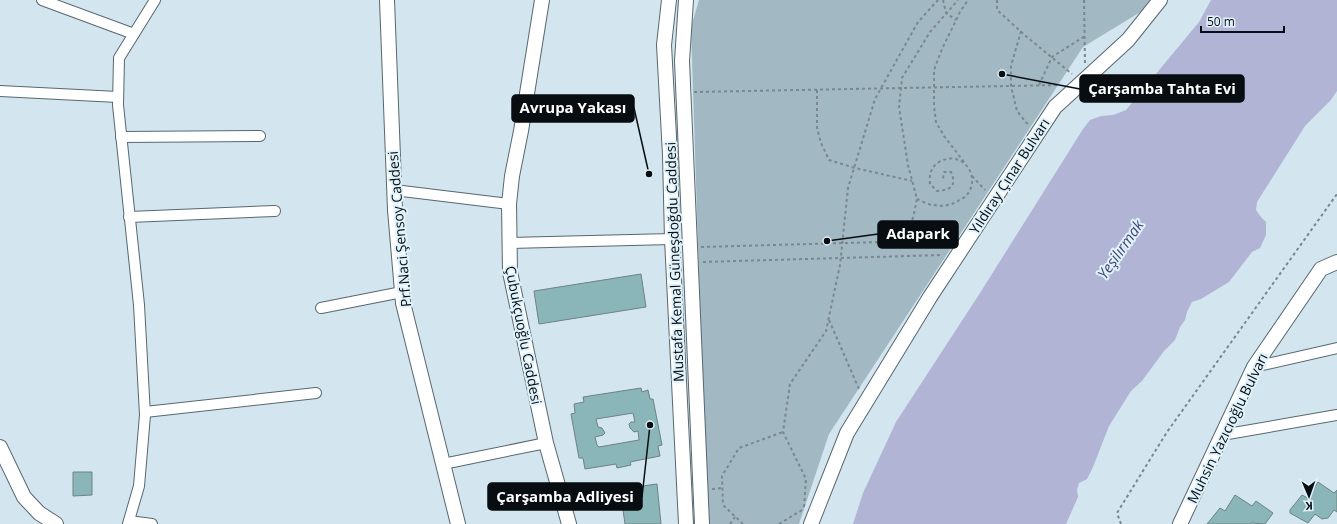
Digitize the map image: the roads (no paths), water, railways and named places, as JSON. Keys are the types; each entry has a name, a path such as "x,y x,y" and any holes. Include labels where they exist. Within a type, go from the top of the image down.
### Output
{"main road":[{"name":"Prf.Naci Şensoy Caddesi","path":"387,0 394,190 403,302 458,524"},
{"name":"Çubukçuoğlu Caddesi","path":"542,0 521,131 512,176 509,204 510,272 546,443 569,524"},
{"name":"Mustafa Kemal Güneşdoğdu Caddesi","path":"669,0 664,45 686,524"},
{"name":"Mustafa Kemal Güneşdoğdu Caddesi","path":"686,0 682,61 702,524"},
{"name":"Yıldıray Çınar Bulvarı","path":"811,524 847,433 930,297 1037,134 1055,107 1128,40 1160,0"},
{"name":"Muhsin Yazıcıoğlu Bulvarı","path":"1180,524 1254,367 1321,269 1337,262"},
{"path":"0,447 24,497 39,514 56,524"}],"street":[{"path":"42,0 134,34"},
{"path":"152,524 128,522 139,486 145,412 138,305 118,97 119,58 155,0"},
{"path":"0,91 118,97"},
{"path":"121,137 260,136"},
{"path":"394,190 509,204"},
{"path":"129,217 275,210"},
{"path":"509,243 672,239"},
{"path":"321,308 402,292"},
{"path":"1254,367 1337,348"},
{"path":"145,412 316,392"},
{"path":"1222,435 1337,415"},
{"path":"443,464 546,443"}],"water":[{"name":"Yeşilırmak","path":"1211,0 1337,0 1337,91 1330,101 1305,126 1257,202 1256,210 1266,222 1266,235 1260,248 1252,252 1229,282 1201,299 1192,302 1175,340 1164,351 1142,381 1131,391 1109,426 1087,479 1079,483 1077,490 1078,497 1066,524 853,524 863,493 896,422 980,293 1083,129 1090,120 1101,116 1113,115 1126,110 1199,22"}],"place":[{"name":"Çarşamba Tahta Evi","path":"1002,74"},
{"name":"Avrupa Yakası","path":"649,174"},
{"name":"Adapark","path":"827,241"},
{"name":"Çarşamba Adliyesi","path":"650,425"}]}
